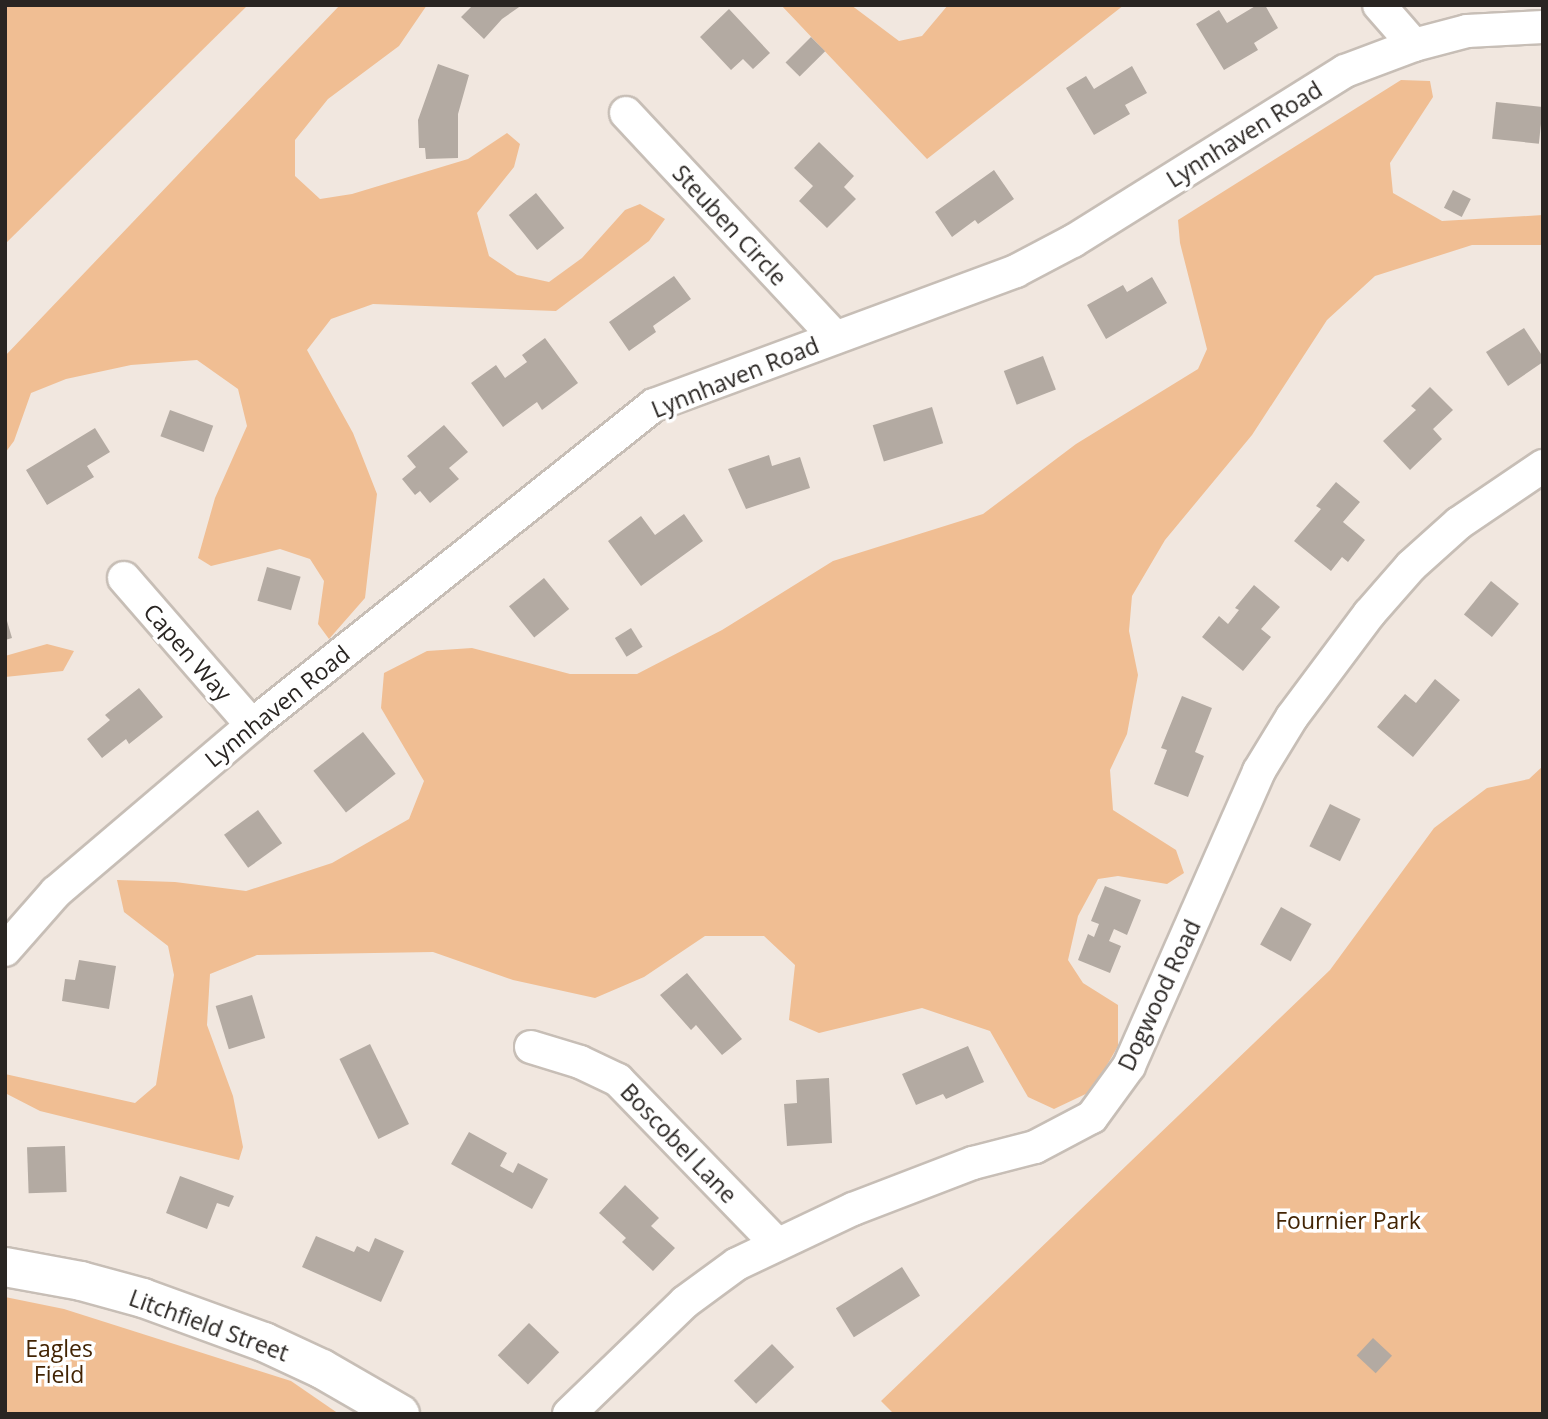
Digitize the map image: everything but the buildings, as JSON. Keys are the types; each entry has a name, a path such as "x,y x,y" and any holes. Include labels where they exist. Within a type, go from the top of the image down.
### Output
{"main road":[{"name":"Litchfield Street","path":"5,1267 81,1281 143,1298 264,1342 322,1368 400,1414"}],"street":[{"path":"1379,5 1414,46"},
{"name":"Lynnhaven Road","path":"5,950 56,892 252,725 654,405 1016,271 1073,241 1345,71 1414,46 1467,31 1543,27"},
{"name":"Steuben Circle","path":"626,113 835,337"},
{"name":"Dogwood Road","path":"569,1414 685,1302 737,1264 776,1243 853,1209 973,1163 1035,1147 1091,1117 1129,1066 1259,771 1292,717 1369,614 1411,566 1459,523 1543,466"},
{"name":"Capen Way","path":"124,578 252,725"},
{"name":"Boscobel Lane","path":"531,1047 580,1062 618,1080 776,1243"}],"green space":[{"path":"5,5 248,5 5,244"},
{"path":"340,5 427,5 399,46 328,99 295,140 295,176 320,199 352,194 468,159 507,133 520,144 514,167 477,213 489,256 517,275 549,282 582,258 625,210 640,204 665,219 649,241 556,311 373,304 331,319 307,350 353,433 377,494 365,598 329,639 318,624 324,581 310,559 280,549 211,566 198,558 215,498 247,426 238,389 197,360 131,365 66,379 31,393 14,441 5,453 5,356"},
{"path":"781,5 851,5 899,41 922,36 948,5 1124,5 927,159"},
{"path":"1401,80 1430,81 1433,97 1390,163 1393,193 1442,221 1543,215 1543,245 1472,245 1375,276 1327,320 1252,435 1165,540 1132,596 1129,631 1138,675 1127,734 1110,770 1113,810 1176,850 1184,873 1167,884 1118,876 1098,879 1078,916 1068,960 1083,983 1118,1005 1118,1046 1092,1091 1054,1109 1028,1097 990,1031 922,1008 819,1033 789,1020 795,965 764,936 705,936 644,977 595,998 513,980 433,952 257,955 210,974 207,1025 233,1096 243,1147 239,1160 40,1111 5,1093 5,1074 135,1103 156,1085 174,975 168,946 124,912 117,880 175,882 246,891 332,863 409,819 424,781 381,708 384,673 427,651 472,648 570,674 637,674 722,630 833,561 983,514 1076,444 1198,369 1207,349 1180,243 1178,220"},
{"path":"47,644 74,651 63,671 5,677 5,656"},
{"name":"Fournier Park","path":"1543,766 1543,1414 894,1414 881,1401 1330,970 1434,828 1487,788 1529,779"},
{"name":"Eagles Field","path":"5,1297 64,1309 291,1381 339,1414 5,1414"}]}
